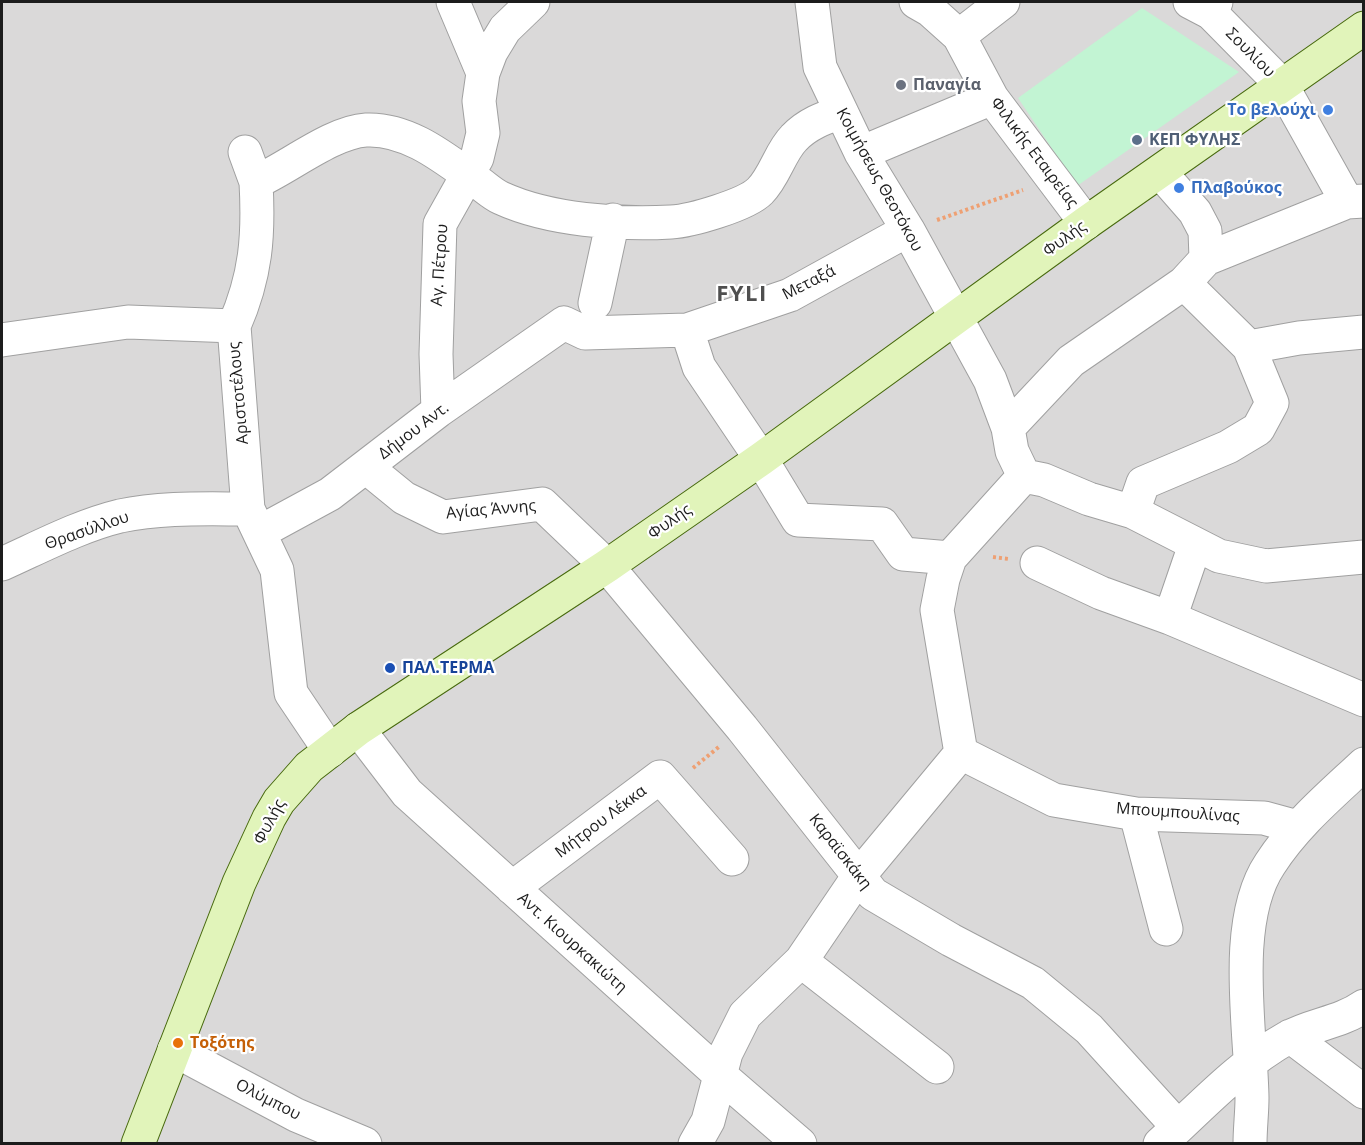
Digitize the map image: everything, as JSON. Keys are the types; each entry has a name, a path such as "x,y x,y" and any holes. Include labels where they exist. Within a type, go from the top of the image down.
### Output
{"main road":[{"name":"Φυλής","path":"138,1143 239,883 268,818 291,785 358,729 607,566 761,459 1281,84 1364,28"}],"street":[{"path":"453,2 483,73"},
{"name":"Αγ. Πέτρου","path":"438,411 436,354 440,224 466,173 477,158 483,133 478,100 483,73 505,29 533,2"},
{"name":"Κοιμήσεως Θεοτόκου","path":"812,2 820,67 861,153 908,230 990,380 1008,428 1012,451 1024,476"},
{"name":"Φιλικής Εταιρείας","path":"916,2 930,10 959,36 992,98 1086,224"},
{"path":"959,36 1003,2"},
{"name":"Σουλίου","path":"1206,5 1281,84 1355,202"},
{"path":"861,153 992,98"},
{"name":"Αριστοτέλους","path":"330,751 291,693 277,570 254,520 234,326 246,298 254,265 258,233 251,167 284,170 324,143 364,130 398,133 432,150 500,198 567,217 672,222 736,205 760,192 793,139 813,122 842,112"},
{"path":"1160,172 1196,212 1205,231 1206,259"},
{"path":"1008,428 1071,361 1184,283 1206,259 1355,202"},
{"path":"595,303 613,220"},
{"name":"Μεταξά","path":"564,323 585,333 687,330 790,295 908,230"},
{"path":"1132,512 1143,483 1228,447 1258,429 1272,403 1250,347 1184,283"},
{"path":"2,340 128,322 234,326"},
{"name":"Δήμου Αντ.","path":"254,520 330,494 438,411 564,323"},
{"path":"687,330 699,367 761,459 798,520 882,524 903,554 950,558"},
{"path":"1250,347 1299,338 1364,332"},
{"name":"Αγίας Άννης","path":"366,467 404,498 443,517 542,504 607,566"},
{"path":"695,1143 708,1121 726,1053 745,1015 801,961 858,877 961,753 938,610 950,558 1024,476 1044,480 1089,499 1132,512 1219,556 1266,566 1364,557"},
{"name":"Θρασύλλου","path":"2,564 69,534 121,516 178,510 254,520"},
{"path":"1170,618 1195,545"},
{"path":"1037,563 1101,593 1170,618 1364,700"},
{"name":"Καραϊσκάκη","path":"607,566 742,728 873,894 951,940 1033,983 1089,1029 1169,1135"},
{"name":"Αντ. Κιουρκακιώτη","path":"358,729 407,793 720,1075 800,1143"},
{"name":"Μπουμπουλίνας","path":"961,753 1054,800 1136,814 1264,819 1297,827"},
{"path":"1250,1143 1252,1097 1249,1061 1248,932 1254,895 1269,865 1297,827 1364,764"},
{"name":"Μήτρου Λέκκα","path":"512,888 660,777 732,859"},
{"path":"1136,814 1166,929"},
{"path":"801,961 937,1067"},
{"path":"1169,1135 1249,1061 1290,1036 1349,1017 1364,1006"},
{"path":"1290,1036 1364,1092"},
{"name":"Ολύμπου","path":"174,1050 296,1115 365,1143"}],"path":[{"path":"908,230 1052,180"},
{"path":"669,787 742,728"}],"shaded area":[{"path":"2,2 1363,2 1363,1143 2,1143"}],"green space":[{"path":"1142,8 1239,72 1077,186 1018,98"}],"place":[{"name":"Παναγία","path":"901,85"},
{"name":"Το βελούχι","path":"1328,110"},
{"name":"ΚΕΠ ΦΥΛΗΣ","path":"1137,140"},
{"name":"Πλαβούκος","path":"1179,188"},
{"name":"ΠΑΛ.ΤΕΡΜΑ","path":"390,668"},
{"name":"Τοξότης","path":"178,1043"}],"district":[{"name":"FYLI","path":"742,295"}]}
